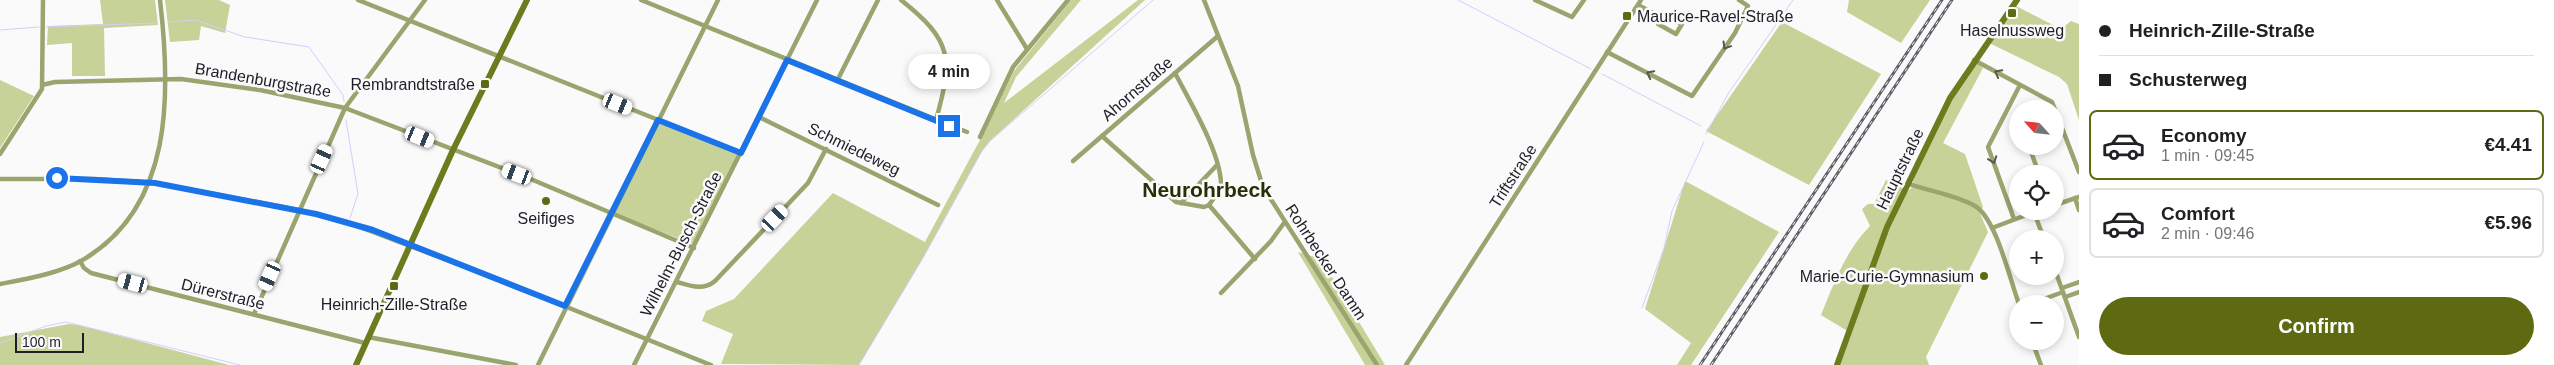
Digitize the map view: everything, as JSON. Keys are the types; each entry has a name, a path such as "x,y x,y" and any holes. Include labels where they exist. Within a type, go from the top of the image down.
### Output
{"street":[{"path":"0,154 37,99 42,85 43,0"},
{"path":"0,284 56,270 80,261 105,243 125,224 139,203 148,183 162,134 166,78 160,0"},
{"path":"358,0 741,153"},
{"path":"254,314 345,108 425,0"},
{"path":"356,365 453,150 527,0"},
{"path":"641,0 967,132"},
{"path":"538,365 565,306 718,0"},
{"name":"Wilhelm-Busch-Straße","path":"634,365 817,0"},
{"path":"837,80 878,0"},
{"path":"901,0 927,22 937,35 946,57 946,83 936,120"},
{"path":"996,0 1027,49"},
{"path":"980,137 1013,66 1068,0"},
{"name":"Rohrbecker Damm","path":"1204,0 1238,86 1253,155 1263,187 1284,223 1300,243 1377,365"},
{"path":"1535,0 1572,17 1584,0"},
{"path":"1634,0 1660,19"},
{"path":"1608,52 1692,96 1735,33 1748,6 1739,0"},
{"name":"Hauptstraße","path":"1837,365 1876,254 1950,98 1974,60 2017,0"},
{"name":"Triftstraße","path":"1406,365 1638,4"},
{"path":"1664,15 1682,24 1676,34 1658,24 1660,19 1664,15"},
{"name":"Ahornstraße","path":"1073,161 1218,36"},
{"path":"1974,60 2052,102 2079,172"},
{"path":"1102,136 1176,202 1204,207 1209,206 1221,188 1217,165 1200,122 1175,74"},
{"name":"Brandenburgstraße","path":"42,85 55,82 166,78 260,90 345,108 533,180 694,248"},
{"path":"2009,205 1988,146 2020,85"},
{"name":"Schmiedeweg","path":"760,117 938,205"},
{"path":"676,282 697,288 705,287 715,281 808,183 826,149"},
{"path":"1181,203 1217,165"},
{"path":"0,179 95,179 148,183 299,210 373,230 711,365"},
{"path":"1908,184 1976,206 1986,216 2016,295"},
{"path":"2064,202 2077,197 2079,210"},
{"path":"1209,206 1255,259"},
{"path":"1992,228 2012,220"},
{"path":"1221,294 1255,259 1284,223"},
{"name":"Dürerstraße","path":"80,261 84,268 91,273 254,314 366,340 516,365"},
{"path":"2055,295 2079,282"},
{"path":"2060,285 2079,337"},
{"path":"2063,292 2079,292"},
{"path":"2035,350 2041,365"}],"green space":[{"path":"100,0 155,0 158,25 104,28 105,76 72,76 72,43 47,45 48,26 103,24"},
{"path":"165,0 219,0 230,5 225,33 201,26 199,40 170,42"},
{"path":"1071,0 1081,0 1016,77 1004,103 1138,0 1145,0 990,141 982,151 923,258 859,365 721,364 733,334 702,321 706,311 734,299 833,193 925,242 981,138 1014,71"},
{"path":"1849,0 1930,0 1901,43 1847,12"},
{"path":"2014,5 2061,29 2071,21 2079,24 2079,120 2067,84 2059,77 1987,42"},
{"path":"1782,22 1881,74 1809,185 1706,131"},
{"path":"1976,63 1983,68 1943,143 1965,154 1983,207 1979,211 1988,232 1926,357 1929,365 1839,365 1849,332 1821,315 1847,256 1870,226 1862,209 1868,204 1874,204 1886,180 1901,187 1905,194 1912,187 1915,173 1952,98"},
{"path":"0,80 34,96 0,148"},
{"path":"659,122 740,154 695,245 614,213"},
{"path":"1685,181 1779,232 1691,365 1677,365 1691,343 1645,309"},
{"path":"1298,252 1321,259 1385,365 1365,365"},
{"path":"69,324 83,326 229,365 0,365 0,337"}],"waterway":[{"path":"859,365 923,258 982,151 990,141 1153,0"},
{"path":"1458,0 1591,69"},
{"path":"1706,134 1728,94 1793,0"},
{"path":"169,22 195,20 245,37 309,47 343,95 344,101"},
{"path":"46,27 156,23"},
{"path":"0,30 39,27"},
{"path":"1602,74 1701,126"},
{"path":"346,120 358,194 350,218"},
{"path":"1642,308 1664,248 1672,211 1704,142"},
{"path":"0,343 46,326 66,322 240,365"}],"railway":[{"path":"1700,365 1942,0"},
{"path":"1711,365 1952,0"}],"place":[{"name":"Haselnussweg","path":"2012,13"},
{"name":"Maurice-Ravel-Straße","path":"1627,16"},
{"name":"Rembrandtstraße","path":"485,84"},
{"name":"Seifiges","path":"546,201"},
{"name":"Marie-Curie-Gymnasium","path":"1984,276"},
{"name":"Heinrich-Zille-Straße","path":"394,286"}],"district":[{"name":"Neurohrbeck","path":"1207,189"}],"route":[{"path":"57,178 155,183 316,214 373,230 565,306 658,120 741,153 787,60 949,126"}]}
